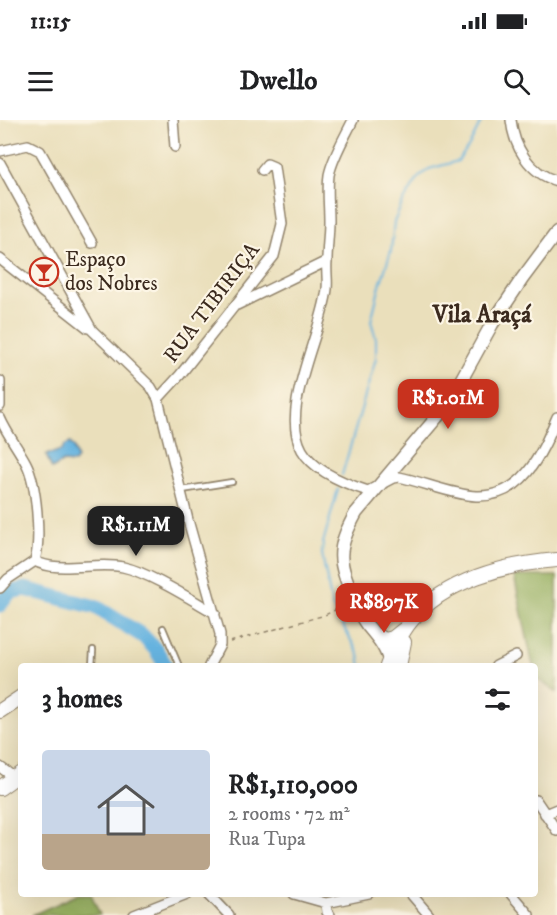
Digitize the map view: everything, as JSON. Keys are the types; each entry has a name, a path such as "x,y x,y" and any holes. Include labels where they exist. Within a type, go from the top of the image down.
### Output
{"main road":[{"path":"378,636 385,640 393,638 417,614 442,594 479,576 512,566 556,560"},
{"path":"391,663 406,627"},
{"path":"0,711 18,699"},
{"path":"0,788 18,775"}],"street":[{"path":"173,120 175,147"},
{"path":"353,120 330,173 327,194 329,221 327,289 319,326 303,371 297,399 299,440 302,449 309,459 324,471 368,491 399,477 476,496 498,493 531,469 542,452 557,417"},
{"path":"511,120 513,137 531,167 548,179 557,181"},
{"path":"0,151 28,145 40,151 92,243"},
{"path":"0,163 92,330"},
{"name":"RUA TIBIRIÇA","path":"158,399 172,386 274,256 282,224 276,171 267,164 262,170"},
{"path":"389,663 359,613 348,587 342,568 341,548 346,531 356,513 448,404 492,324 557,232"},
{"path":"0,259 92,330 151,387 158,399 180,490 215,613 220,645 211,663"},
{"path":"235,306 327,261"},
{"path":"0,381 0,406"},
{"path":"0,418 27,465 35,486 37,512 35,561"},
{"path":"35,561 47,567 93,565 125,567 215,613"},
{"path":"0,588 8,579 35,561"},
{"path":"368,626 378,636 389,663"},
{"path":"502,663 516,656"},
{"path":"0,767 18,775"},
{"path":"538,803 557,831"},
{"path":"545,814 557,809"},
{"path":"134,915 179,897"},
{"path":"212,897 229,915"},
{"path":"300,897 326,911 361,897"},
{"path":"414,897 429,915"},
{"path":"514,897 529,915"}],"lane":[{"path":"180,490 232,482"},
{"path":"163,628 178,663"},
{"path":"92,663 93,650"}],"path":[{"path":"220,645 325,615 340,607"}],"green space":[{"path":"514,576 557,576 557,693 538,679 538,663 532,663"},
{"path":"72,897 92,897 100,915 32,915"}],"water":[{"path":"70,443 77,459 74,463 63,462 52,469 46,455 62,450"}],"waterway":[{"path":"342,475 376,358 376,339 371,321 391,251 394,222 419,177 429,169 458,161 469,146 482,120"},
{"path":"338,489 322,554 332,606 359,655 360,663"},
{"path":"0,605 10,592 25,589 96,607 143,636 164,663"}],"place":[{"name":"Espaço dos Nobres","path":"44,272"}],"district":[{"name":"Vila Araçá","path":"482,315"}]}
